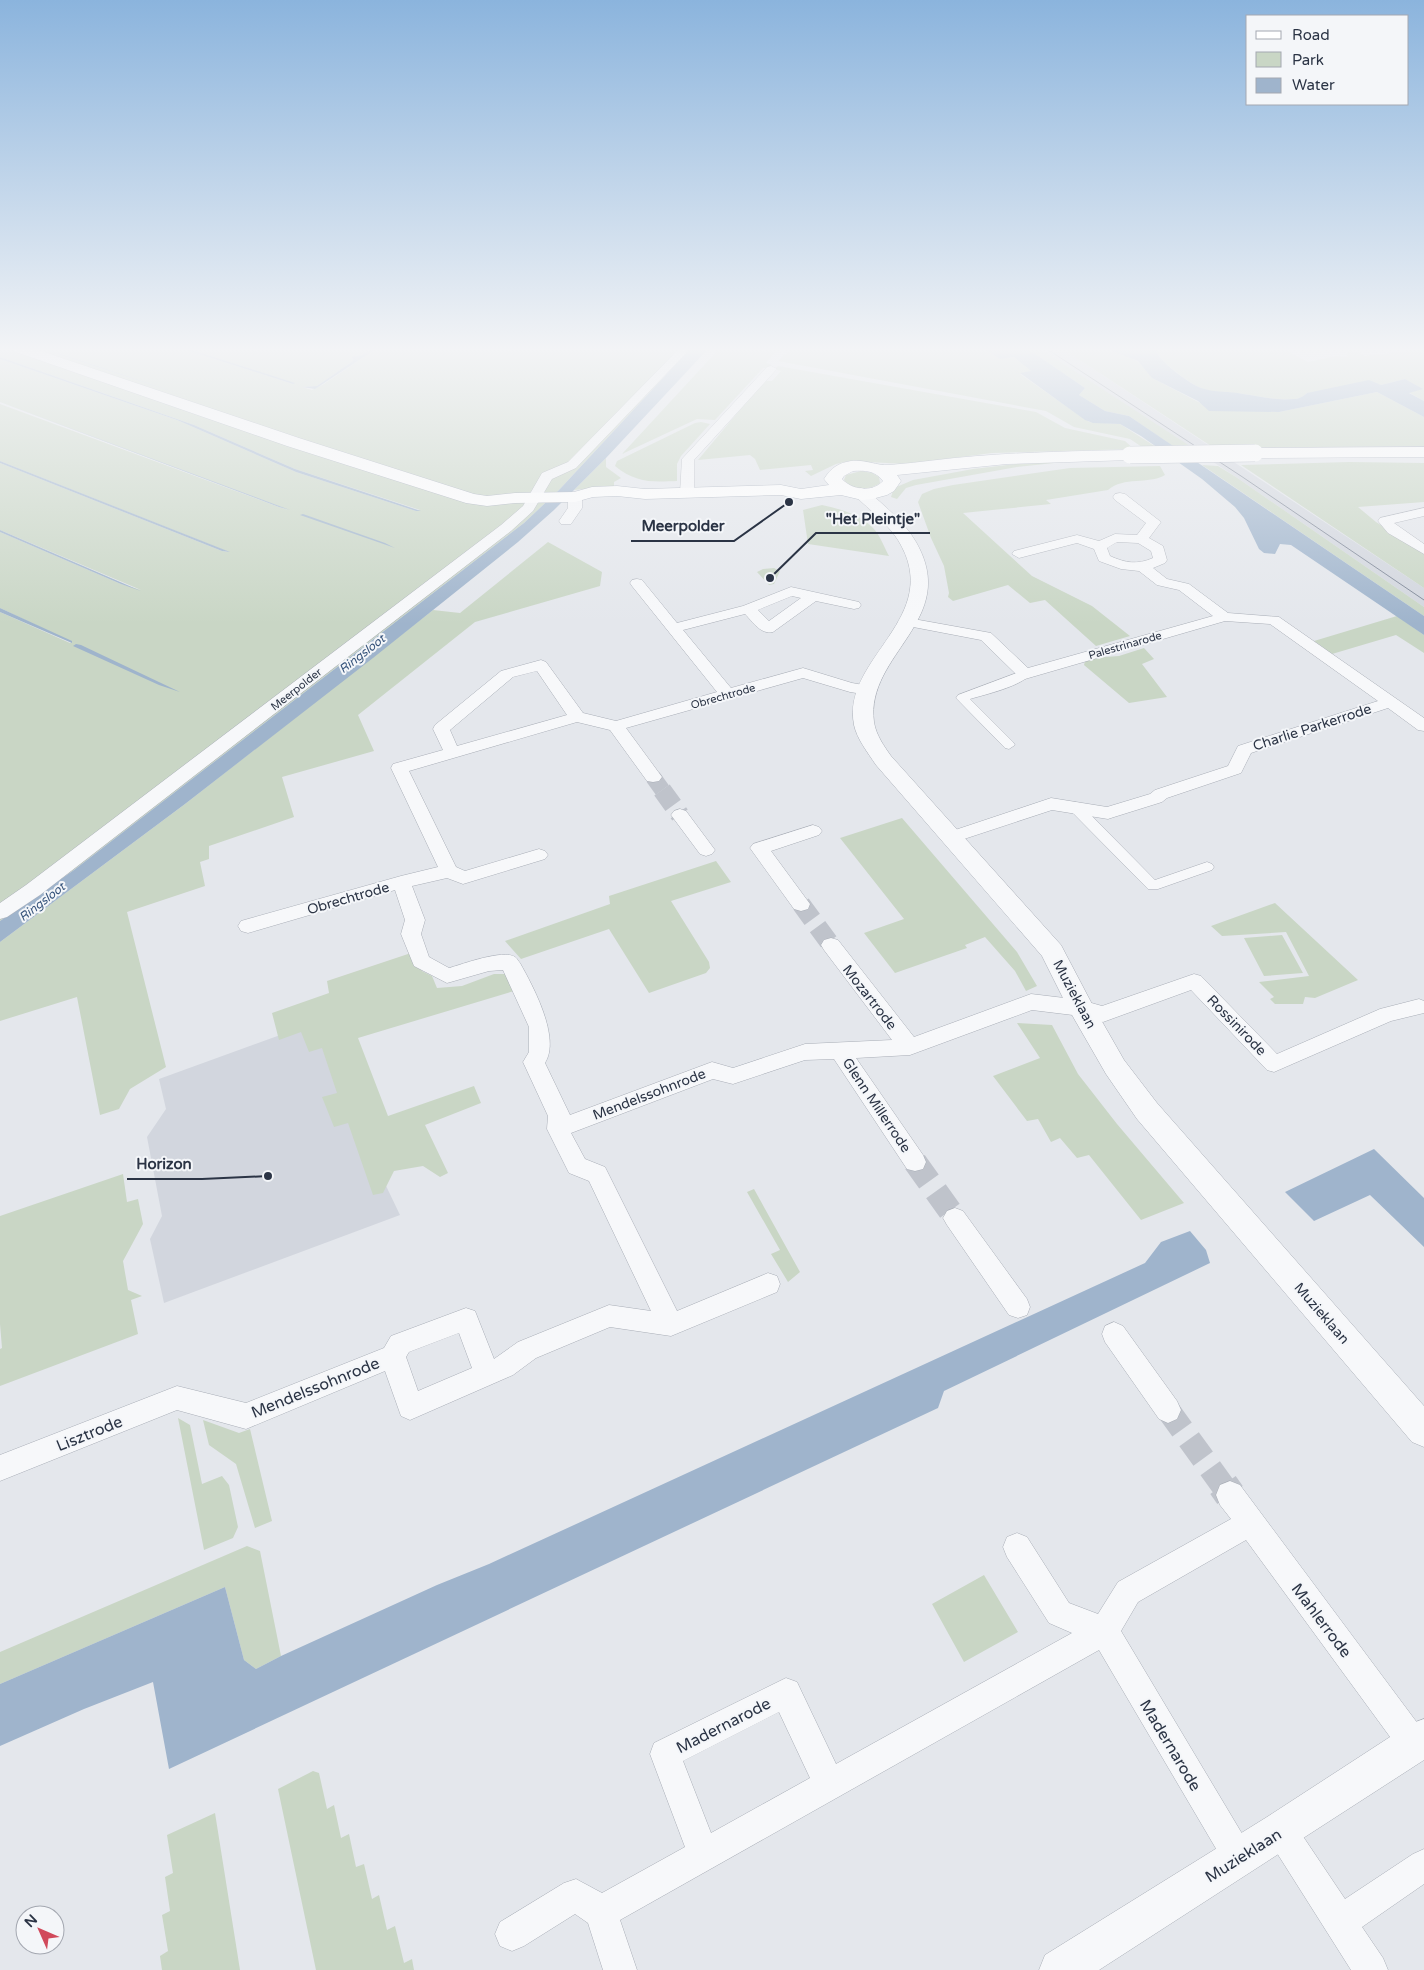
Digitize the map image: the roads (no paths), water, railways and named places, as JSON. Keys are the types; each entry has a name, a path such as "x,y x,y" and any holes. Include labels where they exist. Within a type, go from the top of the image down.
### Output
{"main road":[{"path":"290,441 432,488 472,499 487,501 534,497 567,497 589,502 628,501 645,494 781,490 801,494 838,484 861,493 886,481 954,470 988,461 1037,456 1424,452"},
{"path":"838,484 836,472 848,467 863,466 886,481"}],"street":[{"name":"Meerpolder","path":"0,912 33,890 219,749 506,528 528,508 547,476 572,465 595,441"},
{"path":"687,493 688,459 705,441"},
{"name":"Muzieklaan","path":"886,481 897,527"},
{"name":"Muzieklaan","path":"861,493 897,527 908,541 918,571 919,594 908,622 869,690 863,713 867,733 883,760 1052,951 1081,1008 1115,1067 1147,1112 1424,1431"},
{"path":"566,521 576,508 567,497"},
{"path":"1120,497 1154,522 1141,539"},
{"path":"1424,512 1385,521 1393,530 1424,550"},
{"path":"1019,554 1077,539 1100,546 1115,538 1141,539 1158,548 1160,560 1144,568 1121,566 1104,558 1100,546"},
{"path":"1144,568 1162,582 1184,587 1224,617"},
{"path":"637,583 728,695"},
{"path":"673,628 748,609 792,592 854,605"},
{"path":"748,609 768,629 813,596"},
{"name":"Palestrinarode","path":"1009,745 962,698 1009,682 1025,674 1224,617 1274,620 1424,726"},
{"path":"908,622 986,636 1025,674"},
{"path":"452,752 441,729 507,674 541,665 577,717"},
{"name":"Obrechtrode","path":"540,855 463,878 449,871 399,768 577,717 616,726 803,673 850,687 869,690"},
{"name":"Charlie Parkerrode","path":"952,837 1051,804 1108,812 1149,800 1235,769 1244,750 1389,702"},
{"path":"616,726 653,777"},
{"path":"1074,806 1152,886 1206,867"},
{"path":"680,815 706,850"},
{"path":"801,904 759,848 813,831"},
{"name":"Obrechtrode","path":"248,926 401,882 449,871"},
{"path":"401,882 415,920 411,934 421,961 447,976 499,963 508,962 513,968 539,1027 540,1053 534,1062 559,1116 558,1129 577,1166 597,1174 671,1325 768,1284"},
{"name":"Mozartrode","path":"831,946 910,1047"},
{"name":"Rossinirode","path":"1081,1008 1103,1014 1194,981 1274,1064 1387,1014 1419,1007"},
{"name":"Mendelssohnrode","path":"558,1129 712,1070 733,1076 805,1052 910,1047 1031,1002 1081,1008"},
{"name":"Glenn Millerrode","path":"838,1049 916,1162"},
{"path":"955,1218 1018,1307"},
{"name":"Mendelssohnrode","path":"394,1356 410,1407 504,1367 527,1350 608,1316 671,1325"},
{"name":"Mendelssohnrode","path":"177,1398 246,1416 394,1356 400,1344 466,1319 487,1374"},
{"path":"1114,1334 1168,1410"},
{"name":"Lisztrode","path":"0,1468 177,1398"},
{"name":"Mahlerrode","path":"1230,1494 1250,1523 1419,1742"},
{"path":"601,1912 1104,1631 1128,1592 1250,1523"},
{"path":"1017,1547 1058,1613 1104,1631"},
{"name":"Madernarode","path":"1104,1631 1239,1858"},
{"name":"Madernarode","path":"704,1855 665,1754 786,1693 829,1784"},
{"name":"Muzieklaan","path":"1060,1970 1281,1832 1419,1742"},
{"path":"1281,1832 1372,1970"},
{"path":"1340,1922 1424,1866"},
{"path":"512,1934 576,1895 601,1912 620,1970"}],"water":[{"path":"103,441 290,510 279,507"},
{"path":"225,441 231,441 295,469 421,511 416,511 296,472"},
{"name":"Ringsloot","path":"605,441 622,441 554,510 518,542 373,658 185,804 0,942 0,921 74,870 524,523 559,490"},
{"path":"1148,441 1166,441 1424,616 1424,635 1291,545 1280,544 1275,554 1264,553 1259,549 1244,518 1235,507 1202,479"},
{"path":"0,461 230,552 222,551 0,463"},
{"path":"303,514 385,543 395,548 300,515"},
{"path":"0,530 141,591 0,532"},
{"path":"0,608 72,641 72,643 0,612"},
{"path":"76,644 180,692 159,685 73,646"},
{"path":"1374,1149 1424,1198 1424,1247 1370,1195 1314,1221 1285,1192"},
{"path":"1190,1231 1206,1250 1210,1263 944,1391 938,1408 169,1769 153,1682 84,1709 0,1746 0,1684 225,1587 244,1660 256,1669 1145,1263 1161,1242"}],"tunnel":[{"path":"653,777 663,791"},
{"path":"662,790 680,815"},
{"path":"801,904 831,945"},
{"path":"915,1162 955,1218"},
{"path":"1168,1410 1223,1486"},
{"path":"1223,1485 1230,1495"}],"tram line":[{"path":"1187,441 1424,600"}],"place":[{"name":"Meerpolder","path":"789,502"},
{"name":"\"Het Pleintje\"","path":"770,578"},
{"name":"Horizon","path":"268,1176"}]}
